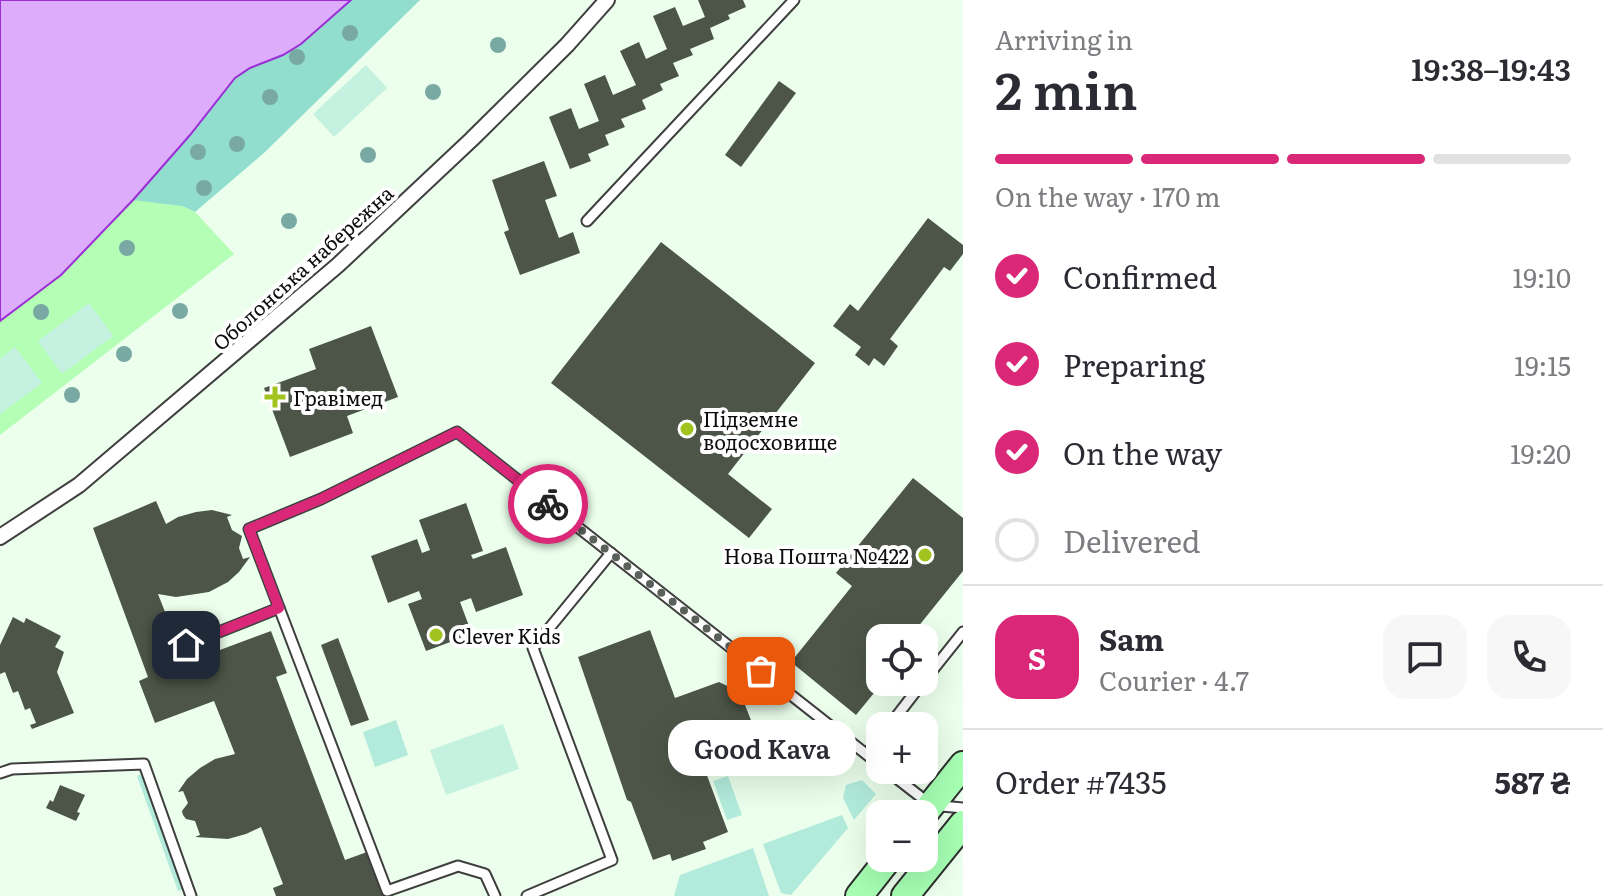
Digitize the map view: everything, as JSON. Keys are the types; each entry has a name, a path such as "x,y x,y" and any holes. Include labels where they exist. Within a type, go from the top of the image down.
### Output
{"main road":[{"path":"935,800 963,765"},
{"path":"905,896 963,824"},
{"path":"859,896 878,872"}],"street":[{"name":"Оболонська набережна","path":"0,537 79,485 348,256 483,129 607,0"}],"lane":[{"path":"587,221 794,0"},
{"path":"495,896 485,874 458,866 387,891 249,529 321,499 457,432 866,753"},
{"path":"527,896 612,860 533,648 611,553"},
{"path":"186,645 279,608"},
{"path":"938,664 963,632"},
{"path":"900,712 913,696"},
{"path":"0,773 12,769 144,764 191,896"},
{"path":"901,784 918,800"},
{"path":"938,809 963,808"}],"shaded area":[{"path":"0,0 351,0 301,44 235,78 133,200 61,275 0,321"},
{"path":"351,0 420,0 265,152 195,212 182,206 155,227 0,321 61,275 133,200 235,78 301,44"},
{"path":"366,65 387,88 334,137 313,114"},
{"path":"89,303 113,336 62,374 38,341"},
{"path":"15,347 42,383 0,414 0,359"},
{"path":"396,720 408,755 375,767 363,732"},
{"path":"503,724 519,769 446,795 430,750"},
{"path":"144,773 186,889 178,891 137,776"},
{"path":"728,776 742,815 727,820 713,781"},
{"path":"862,780 876,794 871,800 866,800 866,806 854,820 843,798 846,785"},
{"path":"842,815 848,828 791,895 781,893 763,844"},
{"path":"753,848 769,896 674,896 680,875"}],"sand":[{"path":"133,200 182,206 195,212 234,254 0,435 0,321 61,275"}],"building":[{"path":"698,0 743,0 746,7 710,28 714,39 690,49 693,55 673,63 679,76 660,84 663,90 642,100 646,109 621,119 625,127 605,135 609,145 588,154 591,161 570,169 549,117 571,108 579,129 599,121 584,84 605,75 613,95 636,85 620,51 639,42 646,59 667,49 653,16 675,7 683,26 705,17"},
{"path":"779,81 796,93 741,167 725,155"},
{"path":"544,161 557,196 545,200 559,238 573,232 580,253 520,275 504,232 509,230 492,180"},
{"path":"928,218 963,245 963,254 950,271 944,267 890,339 898,346 884,366 874,358 869,366 855,355 861,347 833,326 850,304 858,311"},
{"name":"Підземне водосховище","path":"661,242 815,363 728,474 772,509 749,538 551,383"},
{"path":"371,326 398,397 347,416 353,433 290,457 264,388 316,369 309,349"},
{"path":"913,478 963,518 963,571 920,624 866,624 866,696 872,696 856,715 791,662 852,586 836,573"},
{"path":"156,501 166,524 196,512 212,510 232,515 227,517 232,530 242,536 239,548 243,559 250,557 239,572 209,592 176,597 158,594 185,663 271,631 287,673 276,677 345,860 367,852 384,896 276,896 273,888 283,884 261,827 228,839 195,837 200,835 195,821 183,815 182,811 188,803 183,791 178,792 200,768 215,759 235,754 214,701 155,723 139,681 148,677 93,528"},
{"path":"466,503 483,551 471,555 473,559 506,547 523,595 476,612 471,598 460,602 472,634 426,651 408,604 422,599 419,591 388,603 371,556 417,539 422,553 430,550 419,520"},
{"path":"13,617 24,623 26,618 61,636 55,647 64,652 57,672 74,713 32,729 30,725 36,723 30,708 25,710 18,691 13,693 5,672 0,674 0,645"},
{"path":"650,630 675,698 719,682 740,692 754,728 747,755 705,770 728,832 703,842 706,849 672,861 670,854 653,860 631,802 627,800 578,657"},
{"path":"338,638 369,720 351,726 321,645"},
{"path":"60,785 85,795 76,821 46,808 50,800 53,802"}],"way so far":[{"path":"548,504 761,671"}],"place":[{"name":"Гравімед","path":"275,397"},
{"name":"Підземне водосховище","path":"687,429"},
{"name":"Нова Пошта №422","path":"925,555"},
{"name":"Clever Kids","path":"436,635"},
{"name":"Good Kava","path":"761,671"}],"route":[{"path":"186,645 279,608 249,529 321,499 457,432 548,504"}]}
